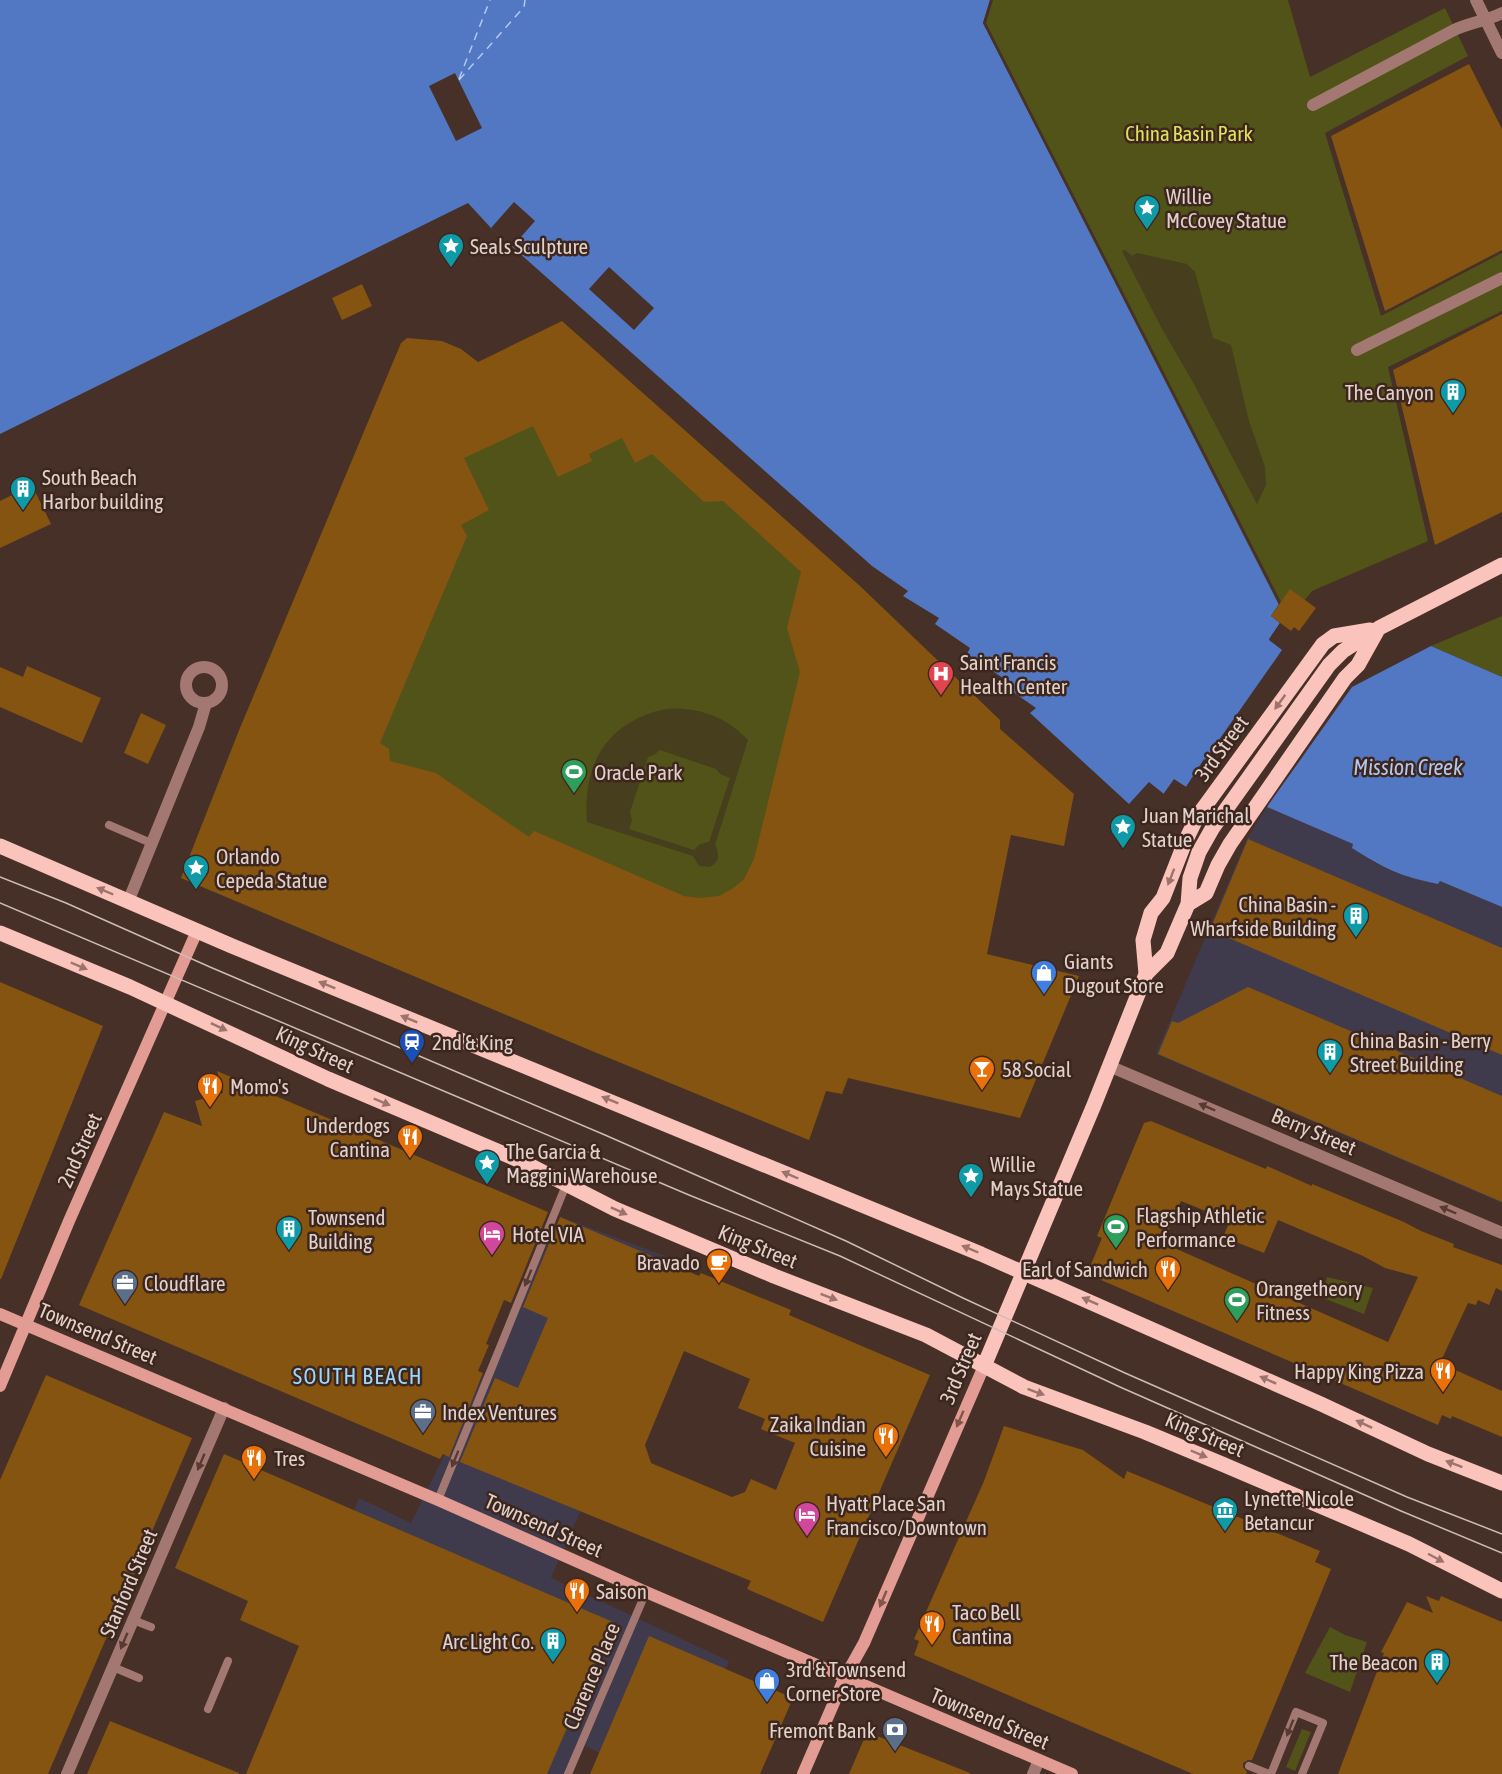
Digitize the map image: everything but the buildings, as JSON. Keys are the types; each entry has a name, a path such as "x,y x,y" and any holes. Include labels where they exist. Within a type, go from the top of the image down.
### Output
{"main road":[{"name":"3rd Street","path":"984,1366 1146,974 1167,953 1188,904 1190,878 1199,852 1212,829 1329,665 1351,645 1379,628 1502,565"},
{"name":"3rd Street","path":"1146,974 1143,940 1151,914 1163,898 1197,817 1314,654 1334,636 1379,628"},
{"name":"3rd Street","path":"1188,904 1206,893 1224,855 1345,678 1358,665 1379,628"},
{"path":"0,846 197,931 1024,1272 1428,1454 1502,1482"},
{"name":"King Street","path":"0,933 165,1003 328,1079 523,1162 615,1209 774,1276 926,1335 1024,1387 1145,1432 1409,1544 1502,1591"}],"street":[{"path":"1476,0 1502,53"},
{"path":"1313,105 1462,26 1486,21 1502,13"},
{"path":"1357,350 1502,278"},
{"path":"128,902 199,727 206,703"},
{"name":"2nd Street","path":"0,1386 80,1195 197,931"},
{"name":"Berry Street","path":"1109,1066 1502,1233"},
{"name":"Townsend Street","path":"0,1314 224,1408 1072,1774"},
{"name":"3rd Street","path":"803,1774 845,1677 864,1643 984,1366"},
{"name":"Stanford Street","path":"67,1774 224,1408"},
{"path":"1033,1774 1039,1760"}],"lane":[{"path":"109,825 151,843"},
{"path":"438,1500 566,1185"},
{"name":"Clarence Place","path":"568,1774 646,1592"},
{"path":"134,1620 151,1628"},
{"path":"208,1709 228,1661"},
{"path":"113,1667 139,1678"},
{"path":"1250,1766 1270,1774 1296,1712 1323,1723 1302,1774"}],"shaded area":[{"path":"1267,807 1353,844 1352,847 1370,860 1393,872 1438,884 1440,881 1502,907 1502,1203 1156,1054 1247,839"},
{"path":"561,1217 689,1265 551,1578 729,1661 683,1774 644,1774 577,1742 565,1774 303,1774 257,1753 359,1498 411,1523"}],"green space":[{"name":"China Basin Park","path":"990,0 1288,0 1310,77 1445,8 1468,56 1325,133 1381,316 1502,253 1502,311 1388,367 1428,541 1312,591 1305,600 1279,605 983,23"},
{"name":"Oracle Park","path":"584,378 960,699 788,1085 824,1098 809,1140 181,878 240,728 267,741 405,467"},
{"path":"1502,616 1502,677 1431,646"},
{"path":"1327,1277 1373,1288 1364,1314 1323,1298"},
{"path":"1330,1627 1367,1642 1350,1692 1305,1673"},
{"path":"1302,1729 1311,1732 1295,1771 1286,1767"}],"sand":[{"path":"1125,250 1132,256 1137,253 1187,264 1195,272 1213,338 1231,345 1249,421 1265,467 1266,485 1257,504 1194,384 1161,327 1122,251"},
{"path":"666,709 700,712 721,719 748,740 715,845 718,858 710,867 699,866 693,856 587,822 589,782 594,764 602,749 614,735 645,715","holes":["660,750 716,769 720,774 730,778 709,842 700,844 694,850 629,829 632,820 630,812 648,757"]}],"water":[{"name":"Mission Creek","path":"0,0 990,0 983,23 1279,605 1280,623 1269,639 1279,647 1284,640 1352,687 1431,646 1502,677 1502,907 1440,881 1438,884 1424,881 1383,867 1352,848 1353,844 1267,807 1269,804 1204,759 1186,787 1174,780 1164,794 1149,782 1129,804 1030,713 1036,708 999,682 1003,678 967,654 970,648 935,624 939,618 903,596 908,591 872,566 491,228 468,203 0,434"}],"pier":[{"path":"990,0 993,0 986,23 1282,604 1283,624 1273,639 1279,643 1282,638 1286,638 1285,640 1352,687 1269,804 1258,796 1256,799 1205,763 1188,790 1175,784 1166,796 1162,796 1174,779 1186,787 1282,650 1269,640 1280,623 1271,616 1279,604 983,23"},
{"path":"455,73 482,128 456,141 429,86"},
{"path":"514,202 535,221 512,247 491,228"},
{"path":"609,267 654,308 634,330 589,289"}],"ferry route":[{"path":"459,79 490,0"},
{"path":"459,80 524,7 525,0"}],"tram line":[{"path":"0,877 66,903 210,967 605,1135 846,1241 1125,1373 1407,1497 1502,1534"},
{"path":"0,903 689,1195 840,1256 1120,1387 1502,1553"}],"place":[{"name":"Willie McCovey Statue","path":"1147,231"},
{"name":"Seals Sculpture","path":"451,269"},
{"name":"The Canyon","path":"1453,415"},
{"name":"South Beach Harbor building","path":"23,512"},
{"name":"Saint Francis Health Center","path":"941,697"},
{"name":"Oracle Park","path":"574,795"},
{"name":"Juan Marichal Statue","path":"1123,850"},
{"name":"Orlando Cepeda Statue","path":"196,891"},
{"name":"China Basin - Wharfside Building","path":"1356,939"},
{"name":"Giants Dugout Store","path":"1044,996"},
{"name":"2nd & King","path":"412,1065"},
{"name":"China Basin - Berry Street Building","path":"1330,1075"},
{"name":"58 Social","path":"982,1092"},
{"name":"Momo's","path":"210,1109"},
{"name":"Underdogs Cantina","path":"410,1160"},
{"name":"The Garcia & Maggini Warehouse","path":"487,1186"},
{"name":"Willie Mays Statue","path":"971,1199"},
{"name":"Flagship Athletic Performance","path":"1116,1250"},
{"name":"Townsend Building","path":"289,1252"},
{"name":"Hotel VIA","path":"492,1257"},
{"name":"Bravado","path":"719,1285"},
{"name":"Earl of Sandwich","path":"1168,1292"},
{"name":"Cloudflare","path":"125,1306"},
{"name":"Orangetheory Fitness","path":"1237,1323"},
{"name":"Happy King Pizza","path":"1443,1394"},
{"name":"Index Ventures","path":"423,1435"},
{"name":"Zaika Indian Cuisine","path":"886,1459"},
{"name":"Tres","path":"254,1481"},
{"name":"Lynette Nicole Betancur","path":"1225,1533"},
{"name":"Hyatt Place San Francisco/Downtown","path":"807,1538"},
{"name":"Saison","path":"577,1614"},
{"name":"Taco Bell Cantina","path":"932,1647"},
{"name":"Arc Light Co.","path":"553,1664"},
{"name":"The Beacon","path":"1437,1685"},
{"name":"3rd & Townsend Corner Store","path":"767,1704"},
{"name":"Fremont Bank","path":"895,1753"}],"district":[{"name":"SOUTH BEACH","path":"358,1376"}]}
